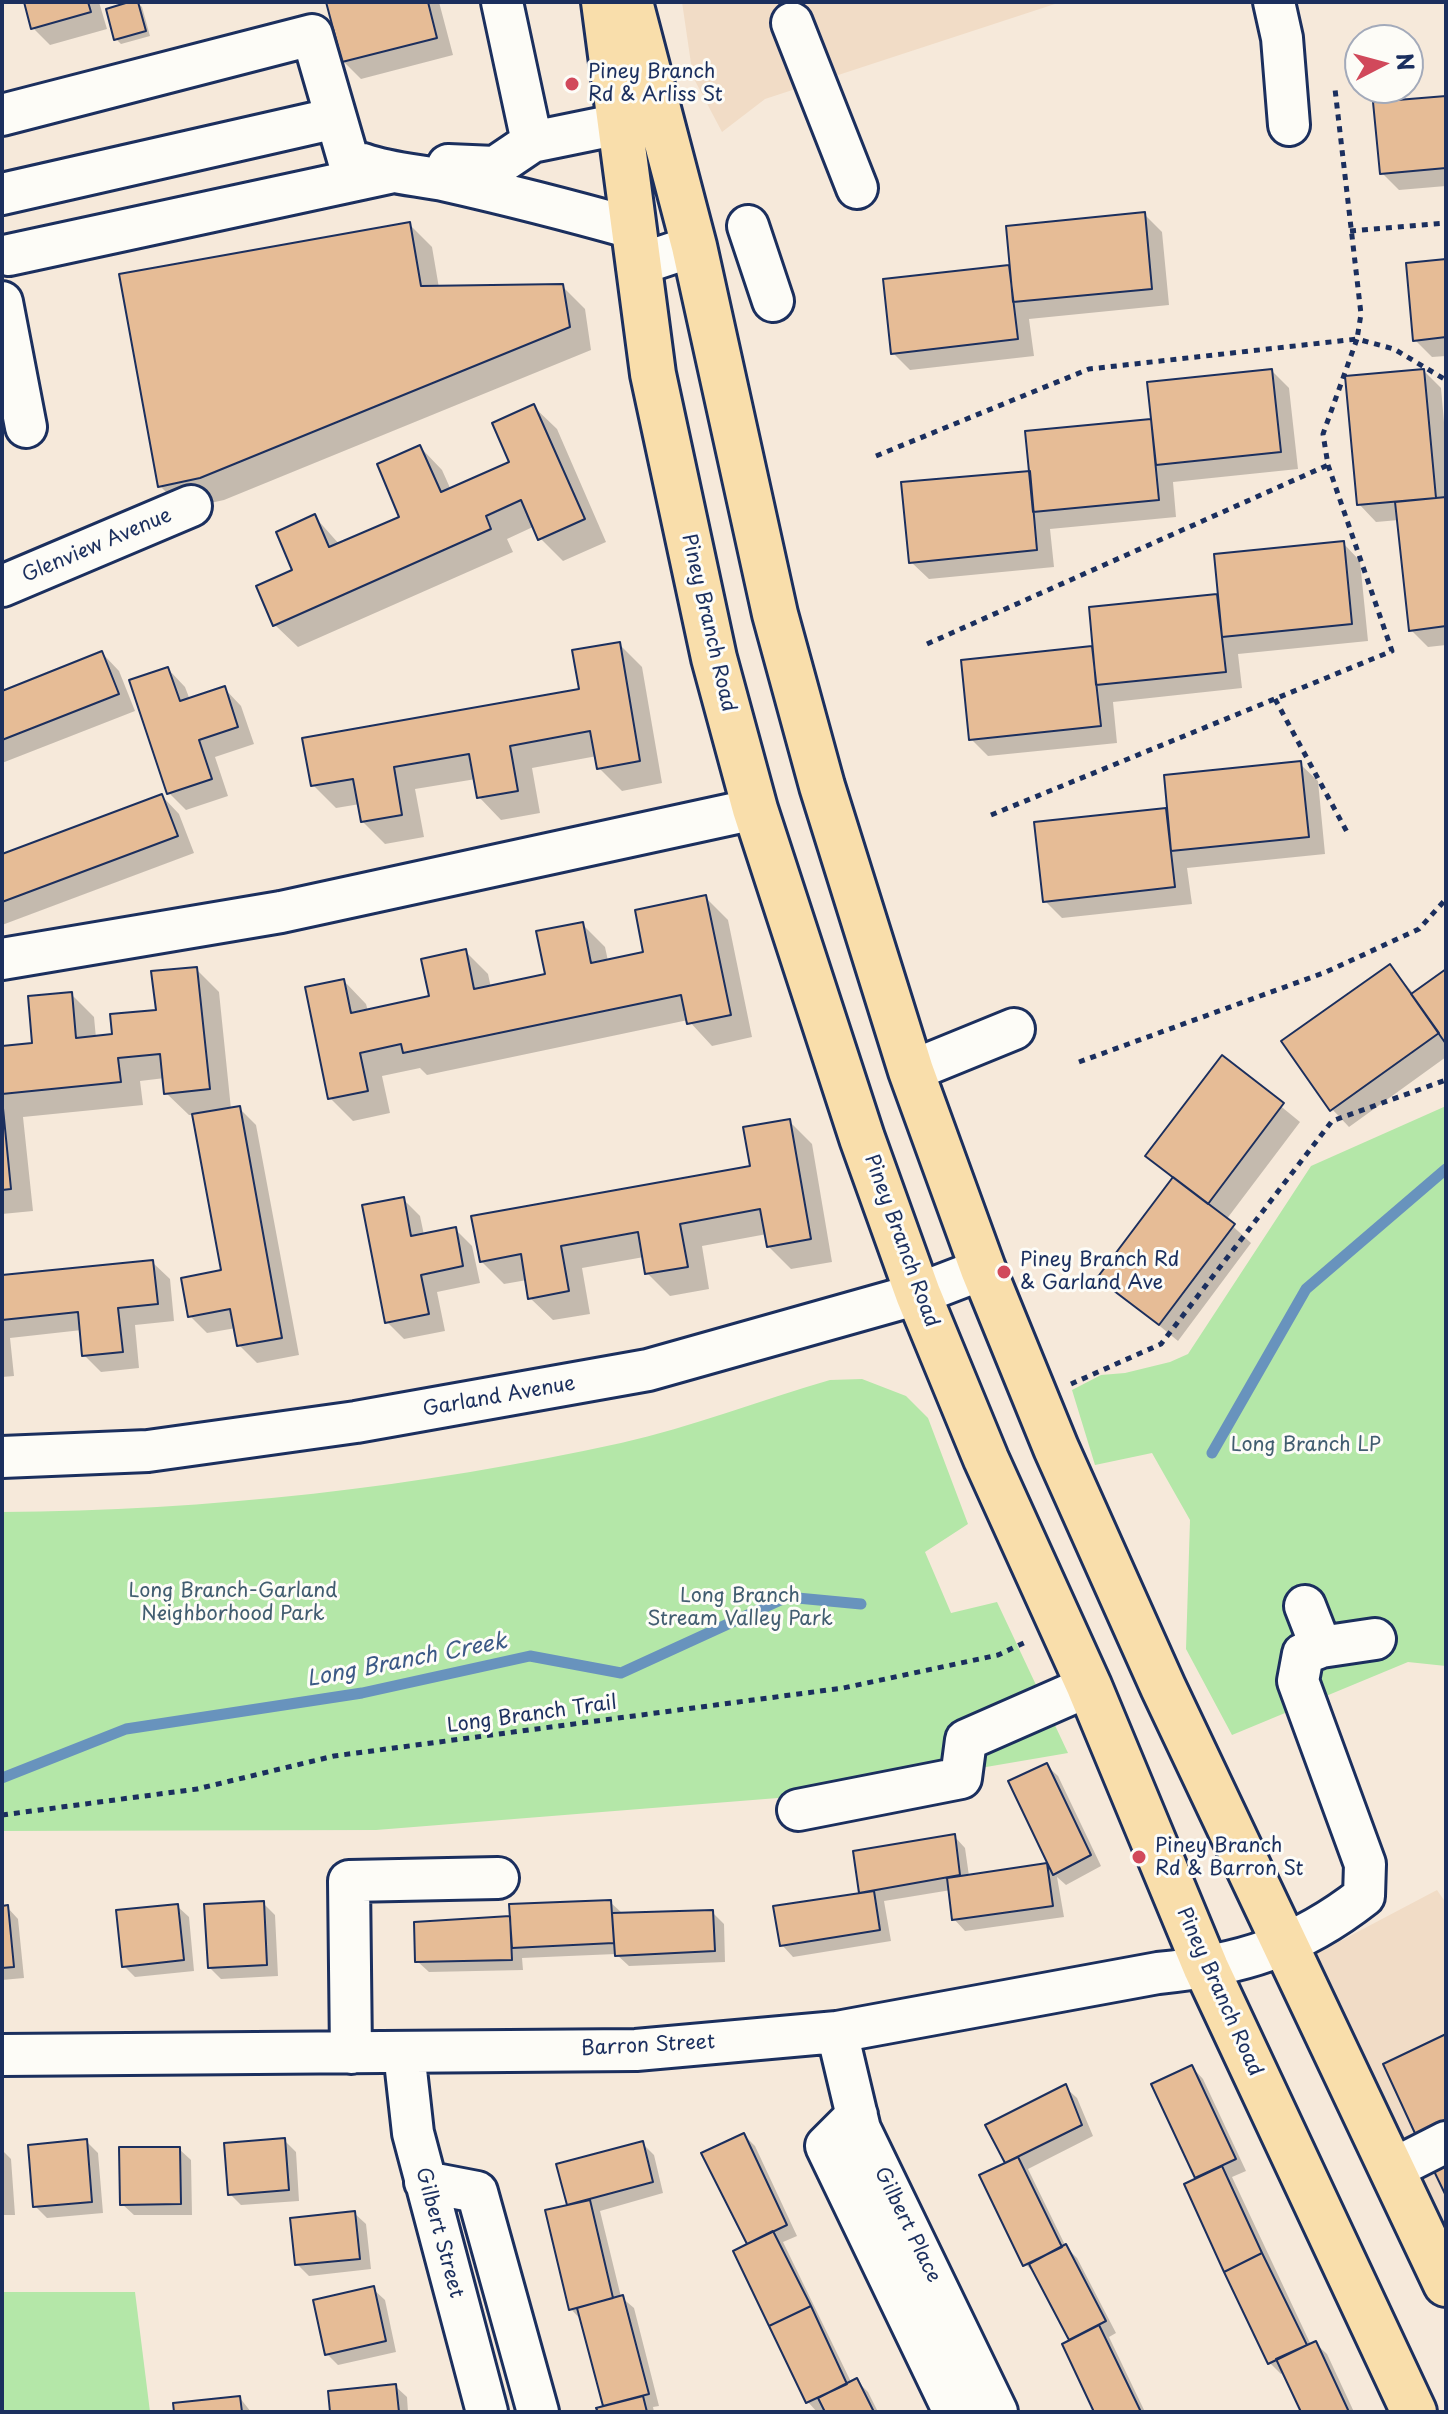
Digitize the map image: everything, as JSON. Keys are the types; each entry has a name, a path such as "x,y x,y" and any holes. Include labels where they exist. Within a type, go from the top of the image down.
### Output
{"main road":[{"name":"Piney Branch Road","path":"604,2 635,246 668,454 714,658 755,809 862,1138 918,1294 986,1459 1089,1686 1206,1968 1414,2412"},
{"path":"630,2 694,246 775,614 826,800 911,1071 983,1269 1056,1448 1446,2284"}],"street":[{"path":"502,2 532,142"},
{"path":"1274,2 1282,38 1289,125"},
{"path":"792,23 857,188"},
{"path":"2,115 312,35 348,159"},
{"path":"2,194 336,118"},
{"path":"348,159 495,167 532,142 620,124"},
{"path":"348,159 389,173 429,177 635,246 694,246"},
{"path":"4,256 389,173"},
{"path":"748,226 773,301"},
{"path":"2,302 26,427"},
{"name":"Glenview Avenue","path":"2,586 191,506"},
{"path":"2,959 281,912 755,809"},
{"path":"911,1071 1014,1029"},
{"name":"Garland Avenue","path":"2,1457 148,1451 356,1422 618,1376 918,1294 983,1269"},
{"path":"1305,1606 1321,1647 1375,1639"},
{"name":"Barron Street","path":"2,2055 636,2050 837,2032 1158,1973 1206,1968 1286,1946 1364,1896 1365,1864 1298,1681 1303,1654 1321,1647"},
{"path":"798,1810 961,1778 966,1740 1089,1686"},
{"path":"351,2053 349,1881 498,1878"},
{"name":"Gilbert Place","path":"837,2032 857,2115 997,2412"},
{"name":"Gilbert Street","path":"404,2052 413,2133 487,2412"},
{"path":"857,2115 826,2146 954,2412"},
{"path":"1391,2170 1446,2142"},
{"path":"425,2182 477,2192 538,2412"}],"path":[{"path":"991,815 1392,651 1328,465 1323,434 1357,339 1361,314 1335,89"},
{"path":"1350,231 1446,223"},
{"path":"876,456 1089,369 1357,339 1394,349 1446,380"},
{"path":"927,644 1328,465"},
{"path":"1275,699 1347,832"},
{"path":"1079,1062 1326,972 1419,929 1446,899"},
{"path":"1069,1385 1161,1344 1332,1121 1446,1080"},
{"name":"Long Branch Trail","path":"2,1815 197,1789 334,1756 843,1688 998,1655 1062,1626"}],"shaded area":[{"path":"682,2 1061,2 765,99 722,132 693,77"},
{"path":"1437,1890 1446,1903 1446,2251 1308,1958"}],"green space":[{"name":"Long Branch LP","path":"1446,1106 1446,1666 1408,1662 1232,1735 1186,1649 1190,1520 1152,1453 1095,1465 1072,1390 1101,1375 1125,1373 1170,1362 1188,1354 1311,1166"},
{"name":"Long Branch Stream Valley Park","path":"862,1379 906,1396 928,1418 968,1524 925,1552 951,1613 997,1602 1068,1753 828,1794 376,1830 2,1831 2,1512 79,1511 235,1501 313,1494 469,1472 621,1443 830,1380"},
{"path":"2,2292 135,2292 150,2412 2,2412"}],"building":[{"path":"24,2 88,2 91,12 31,29"},
{"path":"138,2 146,31 114,40 106,9"},
{"path":"326,2 428,2 437,38 342,62"},
{"path":"1446,96 1446,168 1380,174 1373,104 1424,104 1424,98"},
{"path":"1145,212 1152,289 1013,302 1006,226"},
{"path":"410,222 421,286 563,284 570,327 200,478 158,487 119,274"},
{"path":"1446,259 1446,337 1413,341 1406,263"},
{"path":"1009,265 1018,339 891,354 883,279"},
{"path":"1272,369 1281,452 1156,465 1147,382"},
{"path":"1424,369 1436,498 1357,505 1345,376"},
{"path":"534,404 585,519 538,540 521,500 486,516 491,529 273,626 256,586 292,570 276,532 315,514 329,547 399,517 377,464 420,445 441,492 509,462 492,423"},
{"path":"1151,419 1159,500 1033,512 1025,431"},
{"path":"1030,471 1037,550 909,563 901,482"},
{"path":"1446,497 1446,626 1409,631 1395,502"},
{"path":"1344,541 1352,624 1222,637 1214,554"},
{"path":"1217,594 1226,672 1096,685 1089,607"},
{"path":"620,642 640,761 597,769 590,731 510,746 518,791 477,798 469,754 394,767 402,815 361,822 353,779 311,786 302,738 579,689 572,650"},
{"path":"1092,646 1101,726 969,740 961,660"},
{"path":"102,651 119,694 2,740 2,691"},
{"path":"168,667 180,701 225,686 238,727 199,740 212,779 167,794 129,680"},
{"path":"1301,761 1309,837 1171,851 1164,775"},
{"path":"162,794 178,836 2,902 2,854"},
{"path":"1166,808 1175,887 1043,902 1034,822"},
{"path":"706,895 731,1015 687,1024 681,995 403,1053 401,1044 360,1053 368,1091 328,1099 305,987 344,979 351,1013 429,996 421,959 466,949 474,989 545,974 536,931 583,922 591,963 643,952 635,910"},
{"path":"1390,964 1439,1033 1330,1111 1281,1041"},
{"path":"197,967 210,1089 164,1094 160,1054 118,1058 121,1082 2,1094 2,1046 32,1043 28,996 72,992 76,1038 112,1034 110,1014 156,1010 151,971"},
{"path":"1446,969 1446,1044 1411,994"},
{"path":"1222,1055 1284,1103 1208,1204 1145,1156"},
{"path":"2,1098 11,1189 2,1190"},
{"path":"240,1106 282,1338 237,1346 230,1309 188,1317 181,1278 221,1270 192,1114"},
{"path":"790,1119 811,1239 767,1247 760,1209 680,1224 688,1267 645,1274 638,1232 561,1246 569,1291 528,1299 521,1254 480,1262 471,1216 750,1166 743,1127"},
{"path":"1173,1177 1235,1224 1159,1325 1097,1278"},
{"path":"404,1197 411,1236 456,1227 463,1266 421,1275 429,1314 385,1323 362,1205"},
{"path":"153,1260 158,1304 118,1308 123,1352 82,1356 78,1312 2,1320 2,1275"},
{"path":"1047,1763 1091,1855 1053,1875 1008,1781"},
{"path":"955,1834 960,1875 859,1893 853,1851"},
{"path":"1047,1863 1053,1906 952,1920 947,1878"},
{"path":"874,1891 880,1930 780,1946 773,1906"},
{"path":"611,1900 614,1943 512,1948 509,1904"},
{"path":"264,1901 267,1965 208,1968 204,1904"},
{"path":"178,1904 184,1960 122,1967 116,1910"},
{"path":"8,1905 14,1967 2,1968 2,1906"},
{"path":"713,1910 715,1951 615,1956 612,1913"},
{"path":"510,1916 512,1960 415,1962 414,1922"},
{"path":"1446,2034 1446,2129 1419,2142 1383,2064"},
{"path":"1192,2065 1236,2159 1195,2178 1151,2084"},
{"path":"1066,2084 1082,2125 1005,2163 985,2125"},
{"path":"744,2133 787,2225 747,2244 701,2153"},
{"path":"285,2138 289,2190 228,2195 224,2143"},
{"path":"87,2139 92,2202 33,2207 28,2145"},
{"path":"643,2141 653,2182 567,2205 556,2164"},
{"path":"119,2147 180,2147 181,2204 120,2205"},
{"path":"1018,2157 1062,2247 1023,2266 979,2175"},
{"path":"1446,2162 1446,2196 1433,2169"},
{"path":"1222,2166 1262,2253 1224,2272 1184,2184"},
{"path":"590,2200 613,2298 569,2310 545,2210"},
{"path":"355,2211 360,2259 295,2265 290,2218"},
{"path":"773,2231 811,2306 769,2326 733,2251"},
{"path":"1066,2244 1106,2321 1069,2340 1029,2264"},
{"path":"1262,2253 1307,2345 1268,2364 1224,2272"},
{"path":"374,2286 386,2341 325,2355 313,2300"},
{"path":"623,2295 649,2394 603,2406 577,2308"},
{"path":"811,2306 847,2384 806,2403 769,2326"},
{"path":"1099,2325 1141,2412 1094,2412 1062,2344"},
{"path":"1316,2341 1349,2412 1301,2412 1276,2359"},
{"path":"857,2378 874,2412 825,2412 818,2398"},
{"path":"396,2384 399,2412 330,2412 328,2391"},
{"path":"240,2396 242,2412 174,2412 173,2403"},
{"path":"643,2396 647,2412 598,2412 596,2408"}],"waterway":[{"name":"Long Branch Creek","path":"1212,1453 1306,1289 1446,1169"},
{"name":"Long Branch Creek","path":"2,1778 126,1729 362,1693 530,1656 621,1673 787,1597 861,1604"}],"place":[{"name":"Piney Branch Rd & Arliss St","path":"572,84"},
{"name":"Piney Branch Rd & Garland Ave","path":"1004,1272"},
{"name":"Piney Branch Rd & Barron St","path":"1139,1857"}],"park label":[{"name":"Long Branch-Garland Neighborhood Park","path":"233,1602"}]}
